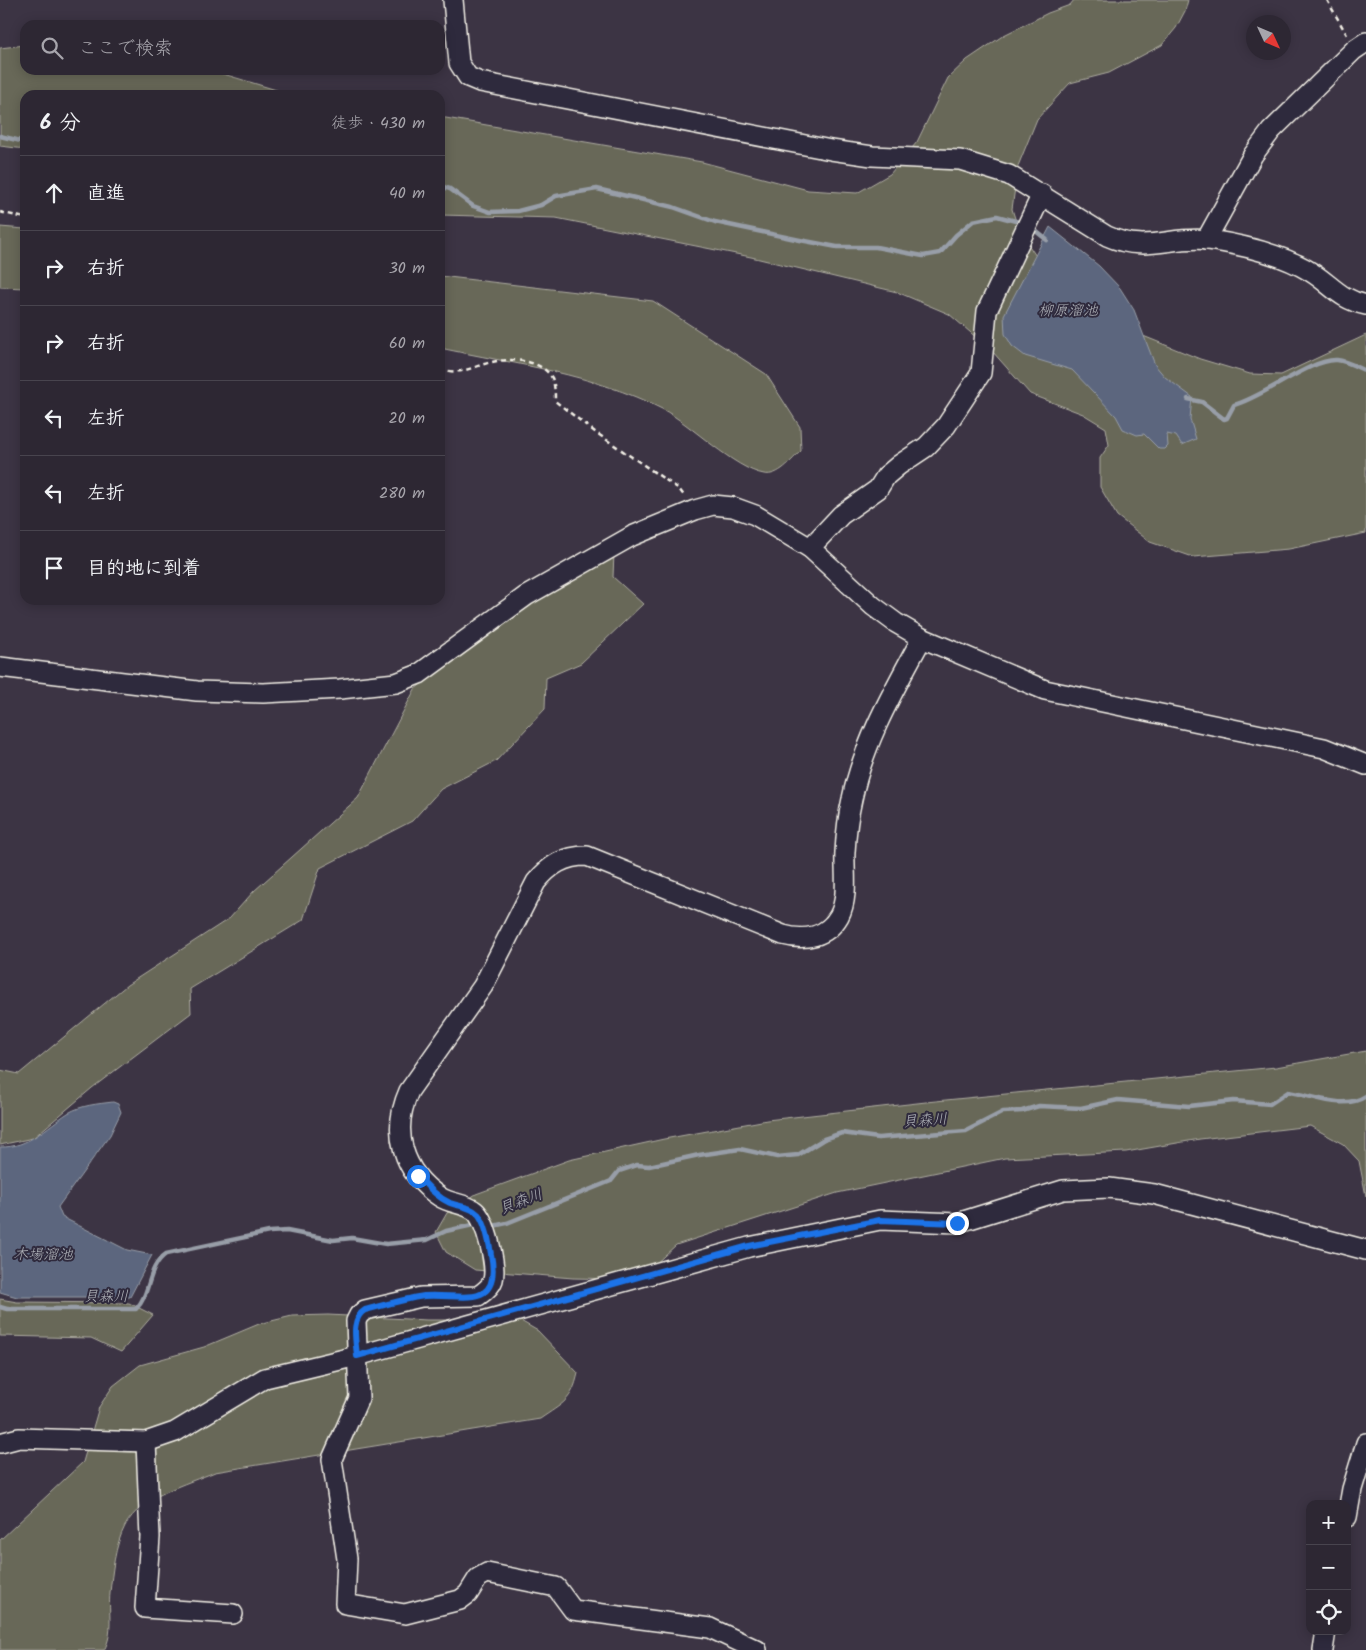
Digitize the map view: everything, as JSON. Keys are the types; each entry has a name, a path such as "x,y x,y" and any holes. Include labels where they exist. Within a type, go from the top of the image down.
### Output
{"street":[{"path":"453,0 459,63 468,77 480,82 831,150 872,156 960,160 1010,175 1106,236 1119,242 1134,245 1206,240 1237,246 1289,261 1312,273 1352,302 1366,305"},
{"path":"1206,240 1253,155 1271,131 1360,46"},
{"path":"810,548 841,515 878,489 886,476 899,465 926,447 946,426 981,373 987,311 1042,194"},
{"path":"0,667 198,691 272,693 396,683 419,674 526,596 632,536 695,510 713,505 734,507 755,515 810,548 873,606 896,624 922,638 1045,690 1324,748 1366,765"},
{"path":"757,1650 710,1628 573,1610 556,1587 487,1573 478,1578 468,1594 460,1600 404,1614 345,1604 347,1559 332,1458 359,1398 360,1384 356,1322 359,1315 365,1310 421,1297 470,1297 484,1292 493,1280 494,1269 482,1219 468,1207 452,1203 440,1197 418,1176 402,1146 399,1125 403,1103 409,1091 483,986 536,882 548,869 562,860 587,856 783,935 807,938 822,932 835,922 842,908 847,825 861,764 886,704 922,638"},
{"path":"0,1443 19,1438 146,1442 175,1432 265,1378 357,1356 749,1246 880,1220 957,1223 1063,1190 1109,1188 1154,1194 1366,1250"},
{"path":"146,1442 150,1537 145,1608 232,1614"},
{"path":"1350,1500 1366,1443"},
{"path":"1322,1650 1325,1635"}],"path":[{"path":"1327,0 1360,46"},
{"path":"0,212 20,217"},
{"path":"445,369 456,372 493,362 513,361 531,362 540,367 553,380 555,401 595,432 679,490 695,510"}],"green space":[{"path":"1074,0 1188,0 1185,11 1176,28 1162,45 1109,73 1070,83 1037,119 1018,166 1012,209 1019,231 1040,262 1116,325 1200,359 1250,374 1281,375 1366,335 1366,533 1289,549 1193,557 1150,542 1117,516 1100,487 1100,458 1109,445 1106,428 1083,414 1030,394 992,351 949,314 897,292 751,257 556,218 445,215 445,118 702,162 808,190 857,193 890,174 917,142 948,78 967,60 1004,35 1048,13 1070,5"},
{"path":"20,46 20,75 227,75 276,90 20,90 20,148 0,146 0,48"},
{"path":"0,227 20,229 20,288 0,287"},
{"path":"445,277 653,301 766,374 800,427 801,451 780,470 775,473 764,474 739,464 673,416 636,397 609,387 525,365 445,349"},
{"path":"614,553 613,577 643,604 581,663 546,678 545,709 496,761 441,789 412,821 320,868 303,920 190,989 191,1013 92,1088 33,1138 0,1145 0,1070 19,1074 127,985 230,918 254,891 358,798 415,689 468,647 541,596"},
{"path":"1366,1051 1366,1196 1359,1161 1343,1144 1310,1126 1200,1139 1126,1152 1005,1158 837,1193 676,1245 652,1267 625,1279 573,1278 475,1270 446,1252 436,1232 447,1213 476,1194 569,1160 664,1139 767,1120 1276,1067"},
{"path":"0,1299 17,1302 129,1303 153,1315 121,1352 91,1338 0,1336"},
{"path":"328,1315 427,1320 519,1320 538,1331 578,1373 576,1382 573,1390 561,1405 540,1419 215,1472 165,1492 142,1507 125,1526 116,1550 110,1600 110,1630 104,1650 0,1650 0,1540 83,1462 99,1407 113,1386 140,1365 204,1347 259,1324 292,1316"}],"water":[{"name":"柳原溜池","path":"1050,227 1099,266 1120,288 1134,310 1155,365 1165,377 1192,397 1190,419 1196,439 1182,445 1176,436 1167,434 1168,446 1165,449 1159,449 1144,434 1137,435 1123,429 1116,416 1072,370 1025,356 1012,346 1005,334 1004,315"},
{"name":"木場溜池","path":"113,1102 118,1104 121,1112 110,1135 58,1207 62,1217 127,1250 152,1255 130,1297 17,1297 0,1292 0,1147 20,1144 37,1136 73,1110 90,1105"}],"waterway":[{"path":"0,136 20,141"},
{"path":"445,188 450,189 473,206 490,212 518,211 541,205 556,196 597,189 673,207 715,222 800,240 837,247 876,247 923,256 940,253 956,235 973,221 997,216 1023,223"},
{"path":"1032,228 1047,240"},
{"path":"1188,399 1202,402 1224,419 1227,418 1234,405 1246,401 1315,365 1337,360 1366,371"},
{"name":"貝森川","path":"493,1226 507,1223 611,1181 619,1171 637,1165 649,1166 699,1155 740,1149 777,1157 798,1155 824,1139 842,1133 878,1138 966,1131 1003,1112 1022,1111 1039,1106 1081,1108 1118,1100 1189,1106 1234,1101 1270,1104 1288,1092 1338,1102 1348,1102 1366,1096"},
{"name":"貝森川","path":"0,1307 7,1309 136,1309 141,1303 155,1266 166,1254 269,1232 287,1231 333,1240 352,1238 386,1244 427,1240 446,1231 473,1225"}],"route":[{"path":"418,1176 440,1197 452,1203 468,1207 482,1219 494,1269 493,1280 489,1287 478,1296 421,1297 365,1310 359,1315 356,1322 357,1356 749,1246 880,1220 957,1223"}]}
